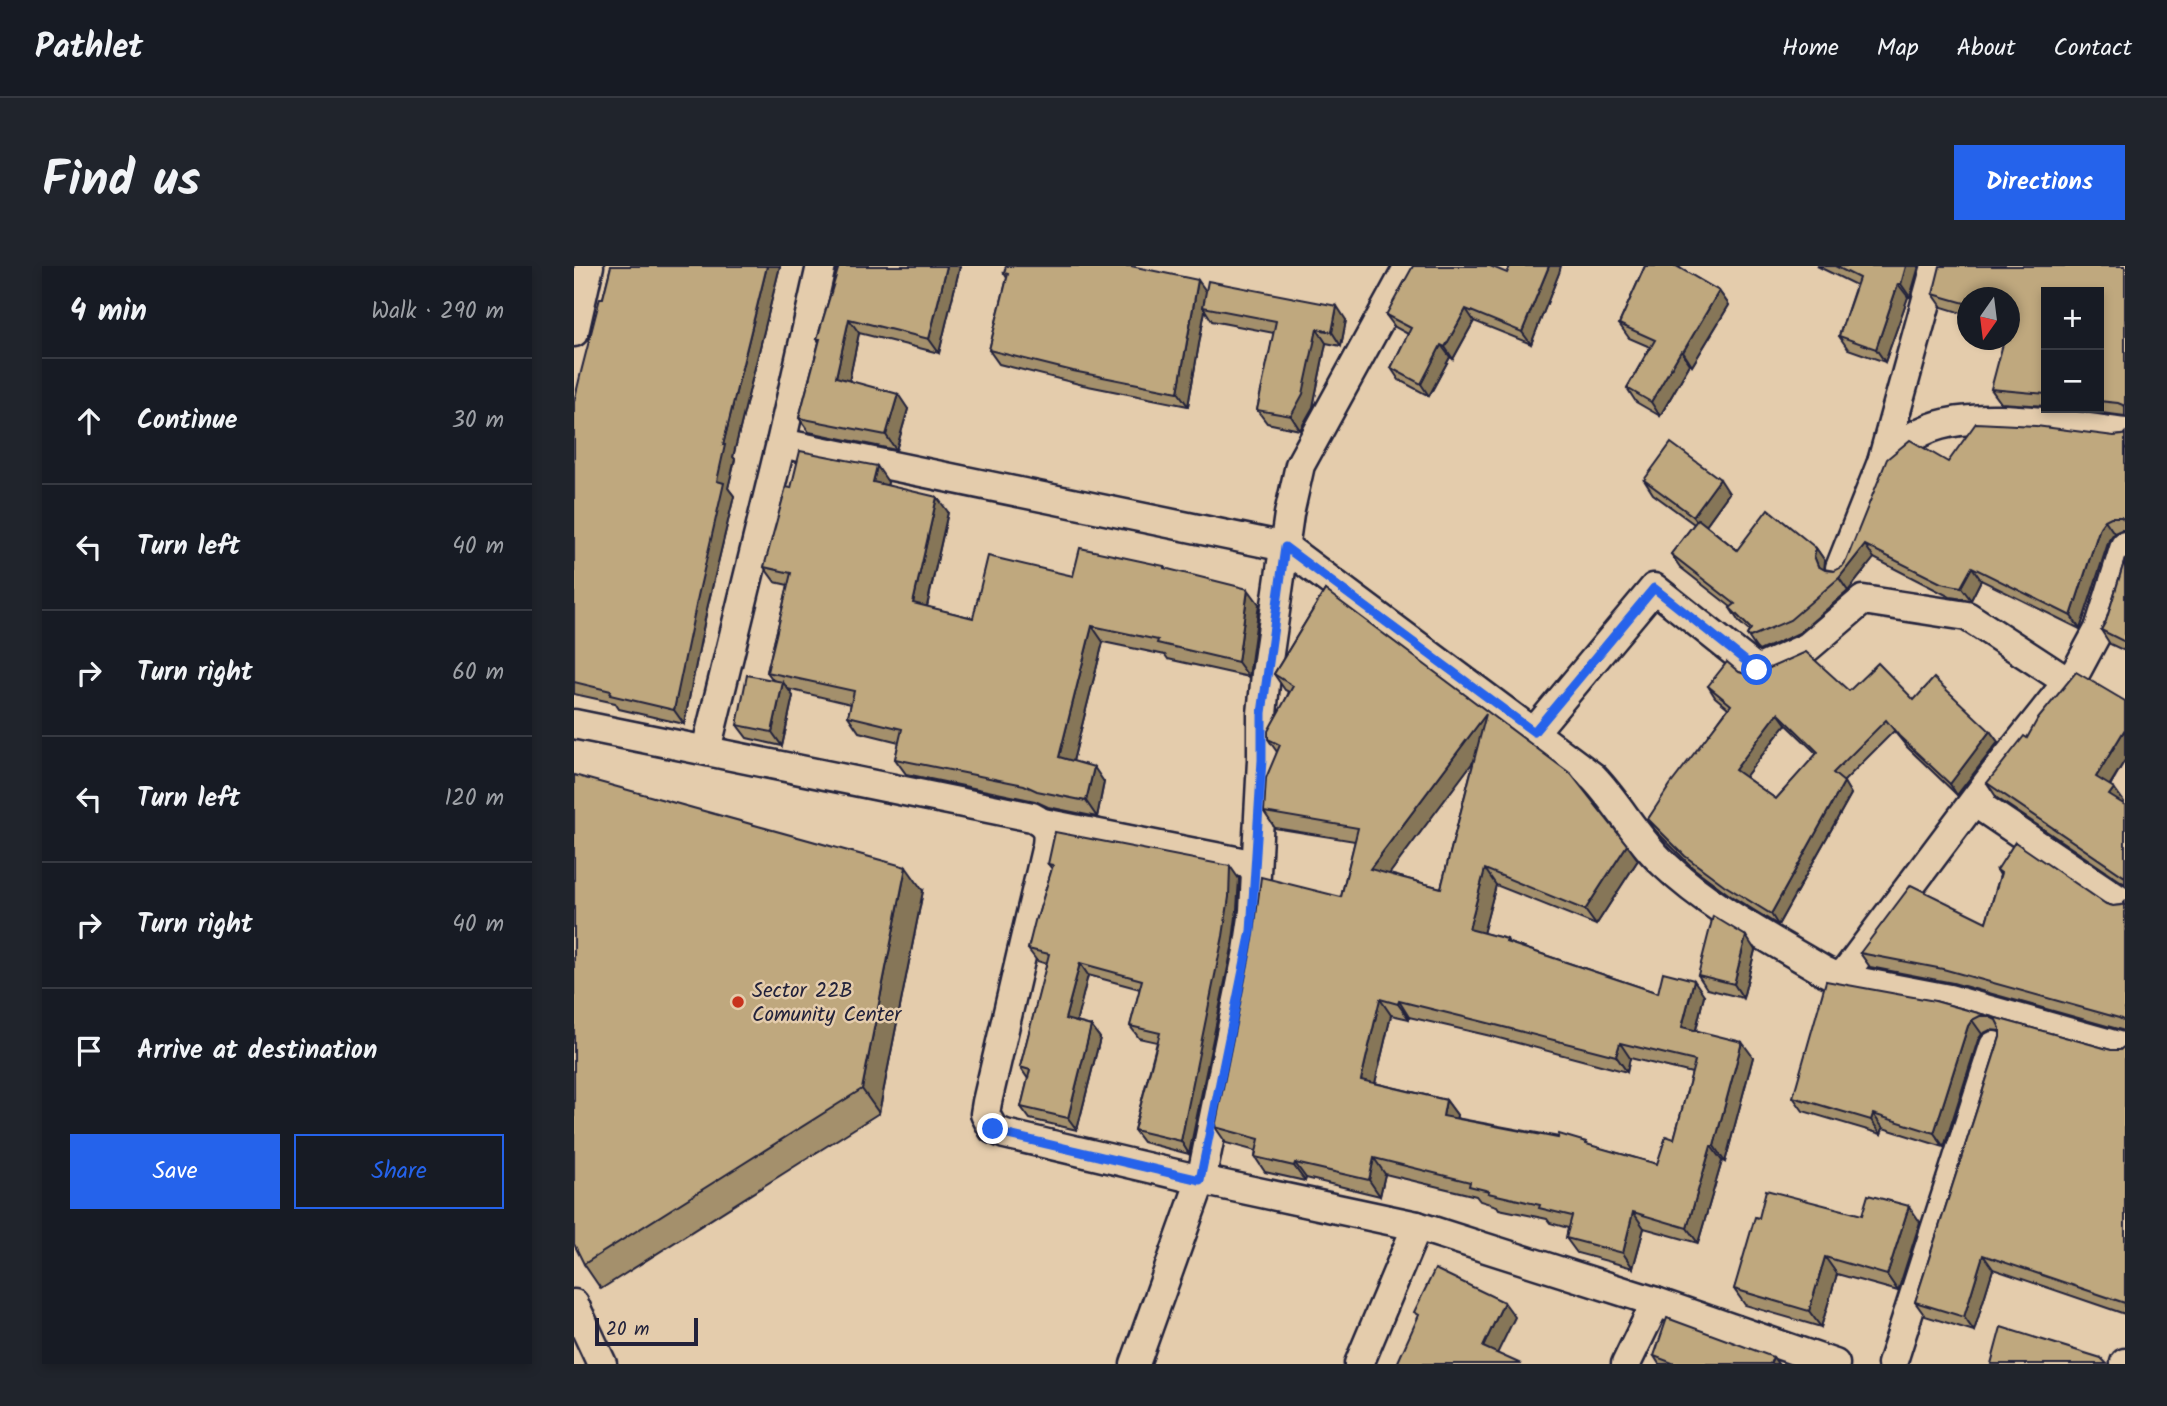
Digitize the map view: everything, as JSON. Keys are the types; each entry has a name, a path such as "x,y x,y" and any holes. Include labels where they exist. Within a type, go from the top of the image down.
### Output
{"street":[{"path":"574,332 589,266"},
{"path":"706,750 821,266"},
{"path":"1840,568 1882,462 1936,266"},
{"path":"1135,1364 1200,1180 1248,951 1254,911 1262,713 1289,514 1300,465 1404,267"},
{"path":"1882,462 1917,435 1944,424 1968,420 1995,418 2125,433"},
{"path":"781,443 1285,547 1593,777 1662,863 1701,895 1824,971 1839,978 1949,999 2125,1048"},
{"path":"1839,978 2077,670 2099,629 2125,546"},
{"path":"1534,732 1654,588 1757,670 1808,646 1863,600 1967,616 2068,682"},
{"path":"574,723 1032,817 1043,823 1256,865"},
{"path":"1974,802 2125,904"},
{"path":"1043,823 1048,832 1047,845 985,1114 993,1129 1004,1134 1200,1180 1417,1226 1835,1364"},
{"path":"1892,1364 1994,1046"},
{"path":"1359,1364 1417,1226"},
{"path":"1626,1364 1656,1303"},
{"path":"574,1304 602,1364"}],"building":[{"path":"611,266 767,266 723,445 717,481 724,483 674,710 610,695 611,691 574,682 574,402 600,298 603,298"},
{"path":"839,266 947,266 929,339 849,319 836,377 898,394 886,435 799,418 820,339 817,339"},
{"path":"1006,266 1131,266 1198,280 1178,392 1073,371 989,350 1008,274 1004,273"},
{"path":"1413,266 1490,266 1507,273 1510,266 1549,266 1522,332 1466,309 1445,347 1441,345 1421,384 1391,368 1411,328 1386,315"},
{"path":"1645,266 1676,266 1719,291 1651,402 1627,388 1655,340 1619,324"},
{"path":"1835,266 1906,266 1876,349 1839,336 1859,278"},
{"path":"1940,266 2125,266 2125,406 2104,402 2104,287 2041,287 2041,394 1991,389 2001,350 2020,350 2020,287 1957,287 1957,301 1933,294"},
{"path":"1208,281 1337,306 1332,332 1317,329 1303,394 1291,416 1257,410 1276,321 1203,307"},
{"path":"1976,423 2036,426 2114,436 2125,433 2125,520 2111,517 2100,527 2071,616 1972,567 1961,587 1941,583 1865,545 1839,578 1790,620 1750,637 1747,635 1751,629 1730,608 1735,604 1671,554 1698,519 1737,550 1768,509 1816,548 1814,556 1818,566 1834,571 1846,561 1887,459 1910,440 1948,462"},
{"path":"1671,443 1720,479 1693,516 1644,480"},
{"path":"800,451 877,466 873,482 937,497 913,603 973,618 988,556 1073,576 1080,548 1164,566 1248,589 1238,662 1157,643 1158,640 1092,626 1059,757 1094,767 1086,801 1037,791 1024,785 895,759 902,729 848,716 854,691 767,672 791,573 764,567 786,487 791,488"},
{"path":"2125,559 2125,642 2101,630"},
{"path":"1325,590 1571,774 1627,845 1585,910 1485,869 1469,929 1507,939 1506,942 1658,993 1663,972 1694,980 1682,1027 1742,1042 1714,1146 1711,1146 1687,1228 1633,1212 1623,1253 1566,1238 1572,1216 1539,1208 1540,1205 1488,1193 1489,1191 1469,1186 1470,1182 1374,1158 1369,1180 1295,1163 1294,1166 1255,1157 1259,1139 1215,1127 1253,939 1261,877 1341,897 1358,828 1264,812 1266,778 1280,745 1268,739 1268,731 1293,686 1274,674","holes":["1486,714 1441,888 1370,869","1380,999 1398,1004 1399,1001 1616,1056 1620,1043 1695,1061 1674,1139 1666,1136 1657,1164 1559,1134 1558,1138 1443,1116 1446,1100 1361,1080"]},
{"path":"1806,652 1849,691 1878,663 1914,700 1934,678 1990,731 1950,784 1899,736 1886,720 1833,773 1844,782 1771,914 1724,885 1685,856 1648,819 1670,785 1731,705 1708,686 1727,662 1739,672 1756,674","holes":["1778,713 1818,752 1776,799 1735,770"]},
{"path":"2076,672 2125,701 2125,729 2096,777 2114,788 2109,795 2125,805 2125,877 1987,783 2024,736 2027,738 2037,720"},
{"path":"747,675 783,682 772,732 737,725"},
{"name":"Sector 22B Comunity Center","path":"574,775 906,867 862,1089 584,1264 574,1244"},
{"path":"1055,832 1230,866 1223,936 1181,1141 1134,1130 1160,1033 1130,1026 1142,980 1080,963 1065,1019 1091,1026 1068,1118 1021,1107 1030,1070 1020,1067 1049,954 1028,949 1053,865 1048,864"},
{"path":"2015,842 2106,904 2113,906 2125,902 2125,1021 1943,969 1860,953 1911,885 1986,922 2001,873 1997,870"},
{"path":"1713,916 1746,936 1734,984 1698,975"},
{"path":"1826,981 1935,1001 2111,1050 2120,1050 2125,1046 2125,1303 1983,1255 1964,1317 1915,1302 2000,1037 2000,1028 1996,1020 1988,1016 1972,1020 1968,1026 1934,1133 1873,1114 1871,1120 1793,1097"},
{"path":"1766,1190 1862,1215 1868,1195 1909,1206 1887,1275 1825,1257 1809,1311 1734,1289 1755,1217 1759,1218"},
{"path":"1435,1269 1504,1302 1483,1347 1521,1364 1397,1364 1419,1315 1414,1312"},
{"path":"1667,1318 1773,1357 1770,1364 1675,1364 1654,1356"},
{"path":"2001,1327 2101,1358 2107,1364 1991,1364"}],"place":[{"name":"Sector 22B Comunity Center","path":"738,1002"}],"route":[{"path":"993,1129 1004,1134 1200,1180 1254,911 1262,713 1285,547 1534,732 1654,588 1757,670"}]}
